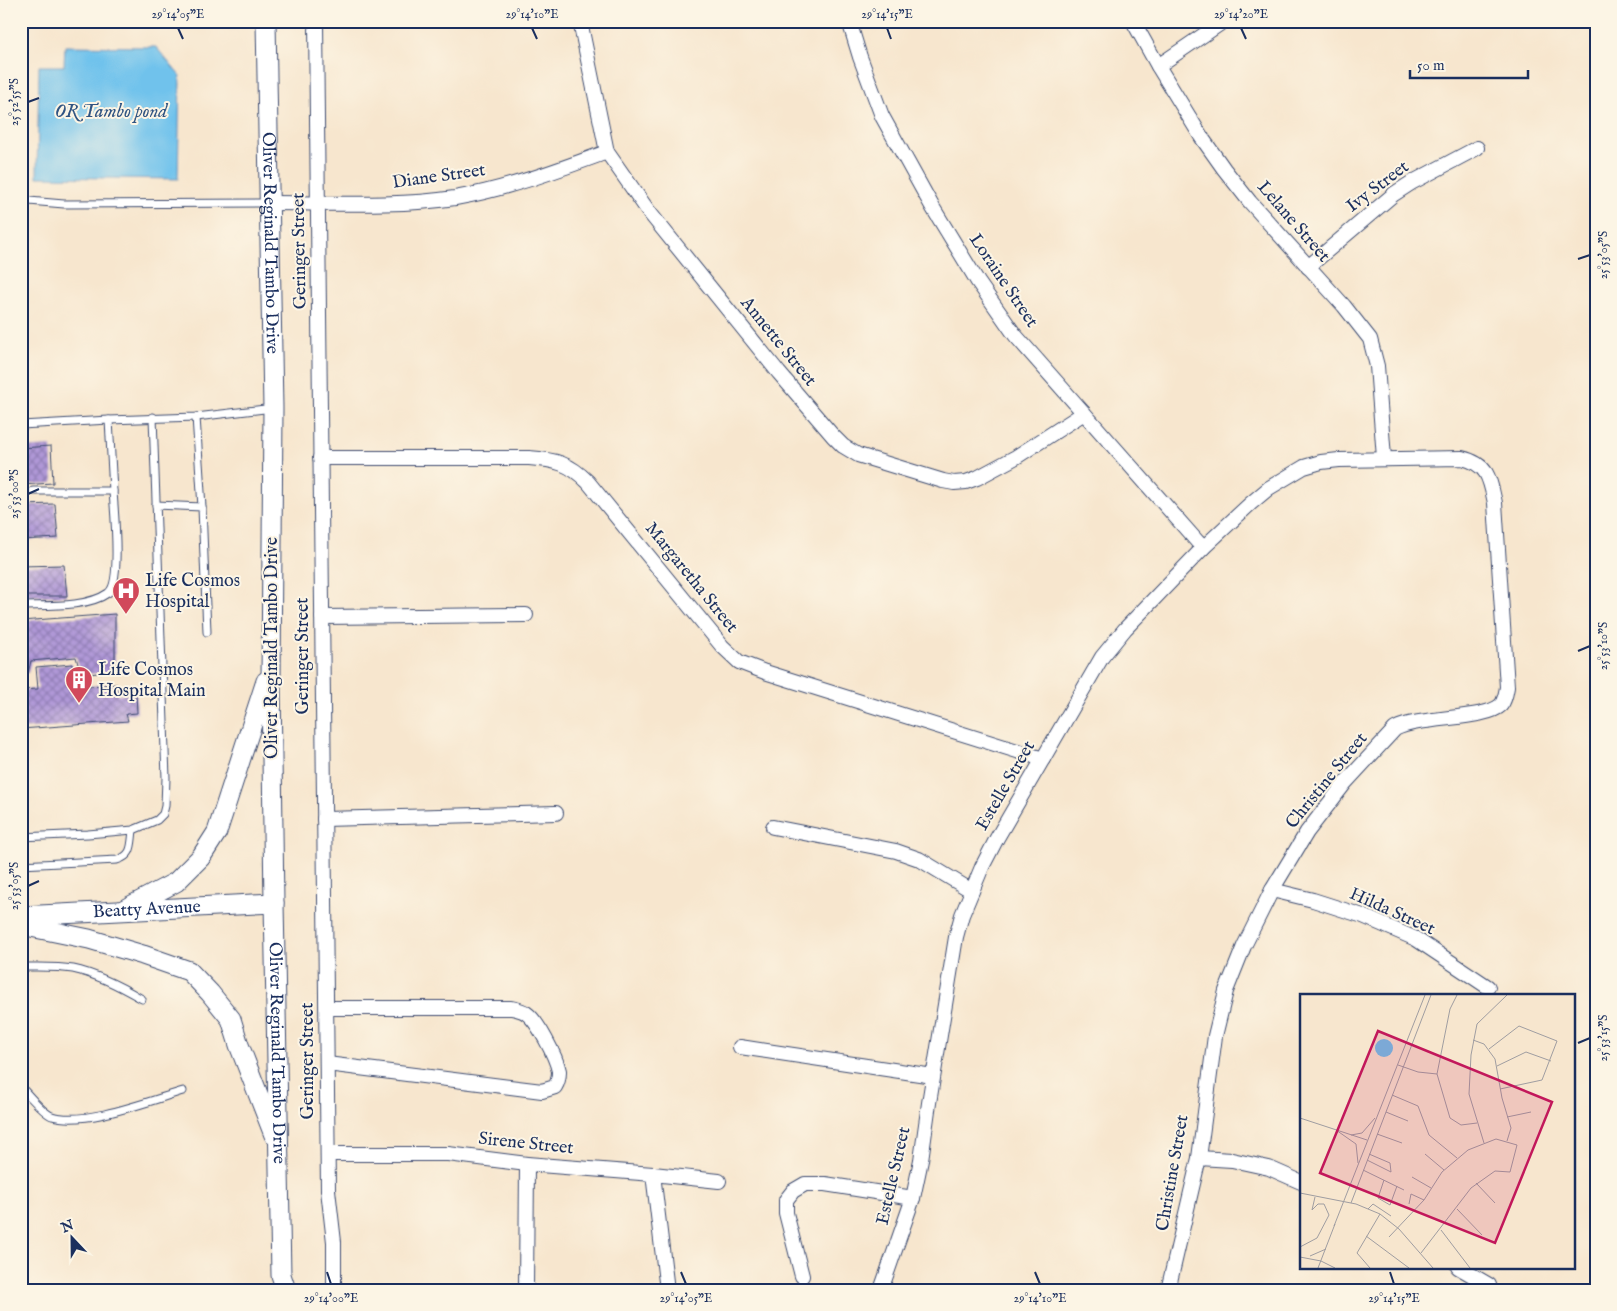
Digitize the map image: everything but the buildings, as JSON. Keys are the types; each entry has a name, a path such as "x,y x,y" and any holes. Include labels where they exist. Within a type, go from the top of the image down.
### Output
{"main road":[{"name":"Oliver Reginald Tambo Drive","path":"266,21 273,408 271,664 281,1285"},
{"path":"123,910 176,882 201,858 217,832 271,664"},
{"name":"Beatty Avenue","path":"21,916 274,903"},
{"path":"21,925 89,940 143,955 189,971 210,993 231,1020 279,1148"}],"street":[{"name":"Geringer Street","path":"316,21 328,1190 334,1242 334,1290"},
{"name":"Annette Street","path":"580,21 607,152 649,212 779,373 833,436 844,446 858,455 943,482 966,482 1016,457 1084,412"},
{"name":"Loraine Street","path":"850,21 860,57 882,116 978,282 1015,335 1203,548"},
{"name":"Lelane Street","path":"1133,21 1202,138 1224,169 1250,202 1344,306 1370,340 1377,366 1384,458"},
{"path":"1158,66 1224,21"},
{"name":"Ivy Street","path":"1308,267 1394,194 1477,148"},
{"name":"Diane Street","path":"269,204 379,204 455,198 496,189 560,170 607,152"},
{"name":"Margaretha Street","path":"320,458 529,458 552,460 572,468 588,482 722,646 739,662 758,670 1043,759"},
{"name":"Estelle Street","path":"881,1290 912,1198 921,1160 956,937 962,915 997,838 1102,657 1125,629 1203,548 1269,488 1304,468 1321,462 1384,458"},
{"name":"Christine Street","path":"1168,1290 1199,1158 1215,1036 1226,991 1244,946 1272,890 1307,832 1324,809 1395,729 1410,723 1489,712 1501,705 1508,687 1495,503 1488,478 1479,464 1462,458 1384,458"},
{"path":"322,617 526,615"},
{"path":"324,819 556,813"},
{"path":"773,827 896,851 919,859 972,891"},
{"name":"Hilda Street","path":"1272,890 1313,900 1363,916 1416,938 1488,987"},
{"path":"327,1008 511,1008 520,1010 526,1012 538,1026 555,1061 559,1077 555,1086 542,1091 327,1064"},
{"path":"740,1047 933,1076"},
{"name":"Sirene Street","path":"328,1154 448,1154 527,1164 719,1181"},
{"path":"1199,1158 1232,1160 1270,1168 1300,1182"},
{"path":"526,1290 527,1164"},
{"path":"653,1174 667,1290"},
{"path":"802,1276 786,1213 786,1200 793,1191 805,1184 825,1184 912,1198"},
{"path":"1460,1268 1489,1285"}],"lane":[{"path":"21,199 64,204 269,204"},
{"path":"21,425 153,417 196,417 273,408"},
{"path":"21,837 133,830 156,820 163,814 166,778 153,417"},
{"path":"196,417 207,632"},
{"path":"21,606 70,604 94,600 110,592 114,584 116,568 109,420"},
{"path":"32,491 113,491"},
{"path":"156,506 202,507"},
{"path":"21,865 117,860 126,857 129,853 133,830"},
{"path":"21,967 72,969 93,974 142,999"},
{"path":"21,1087 50,1116 77,1119 115,1111 183,1091"}],"water":[{"name":"OR Tambo pond","path":"65,46 156,47 180,76 178,179 37,177 39,66 64,66"}],"place":[{"name":"Life Cosmos Hospital","path":"126,615"},
{"name":"Life Cosmos Hospital Main","path":"79,704"}]}
